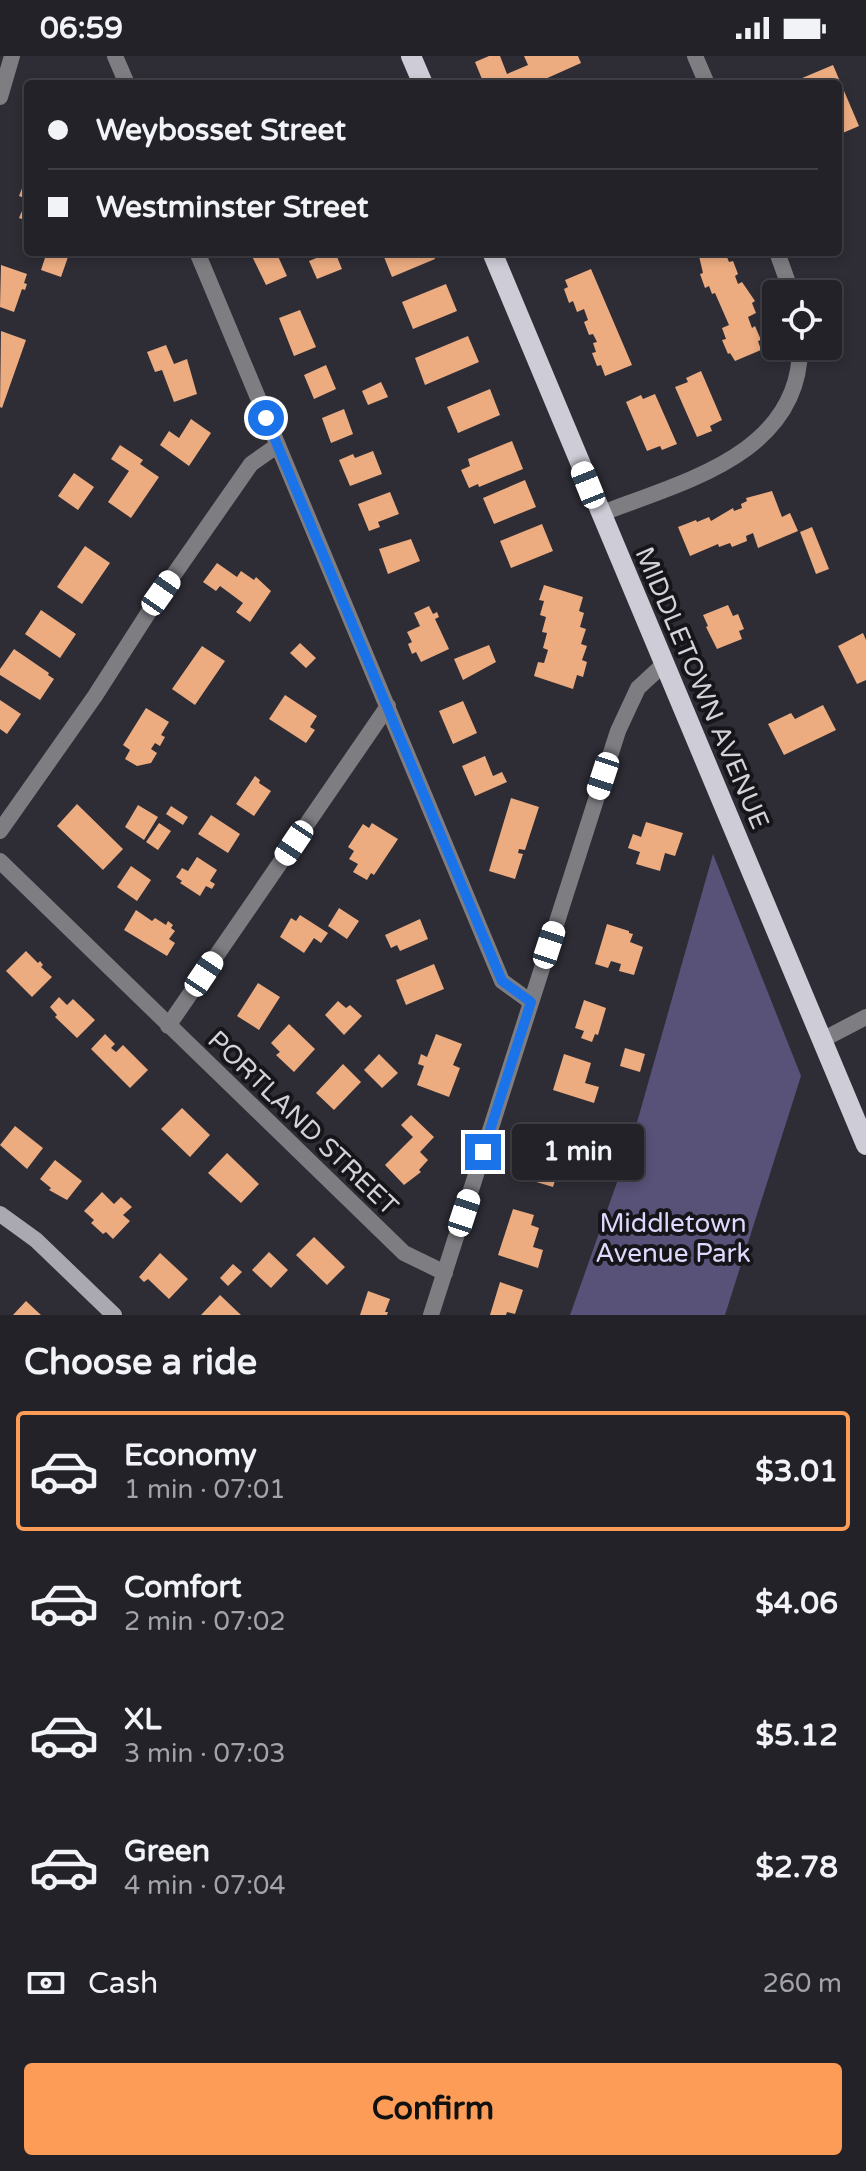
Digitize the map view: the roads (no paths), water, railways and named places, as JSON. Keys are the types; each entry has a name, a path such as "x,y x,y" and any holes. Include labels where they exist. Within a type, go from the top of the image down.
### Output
{"main road":[{"path":"411,56 421,80"},
{"name":"MIDDLETOWN AVENUE","path":"494,256 866,1145"},
{"path":"0,1214 36,1240 114,1315"}],"street":[{"path":"0,97 12,56"},
{"path":"115,56 125,80"},
{"path":"695,56 705,80"},
{"path":"199,256 502,981 531,1002"},
{"path":"778,256 787,280"},
{"path":"600,514 713,470 741,455 764,434 783,410 795,383 798,360"},
{"path":"0,831 251,464 278,445"},
{"path":"431,1315 618,731 638,688 665,663"},
{"path":"168,1026 388,706"},
{"name":"PORTLAND STREET","path":"0,861 404,1253 445,1273"},
{"path":"822,1040 866,1017"}],"park label":[{"name":"Middletown Avenue Park","path":"673,1238"}]}
